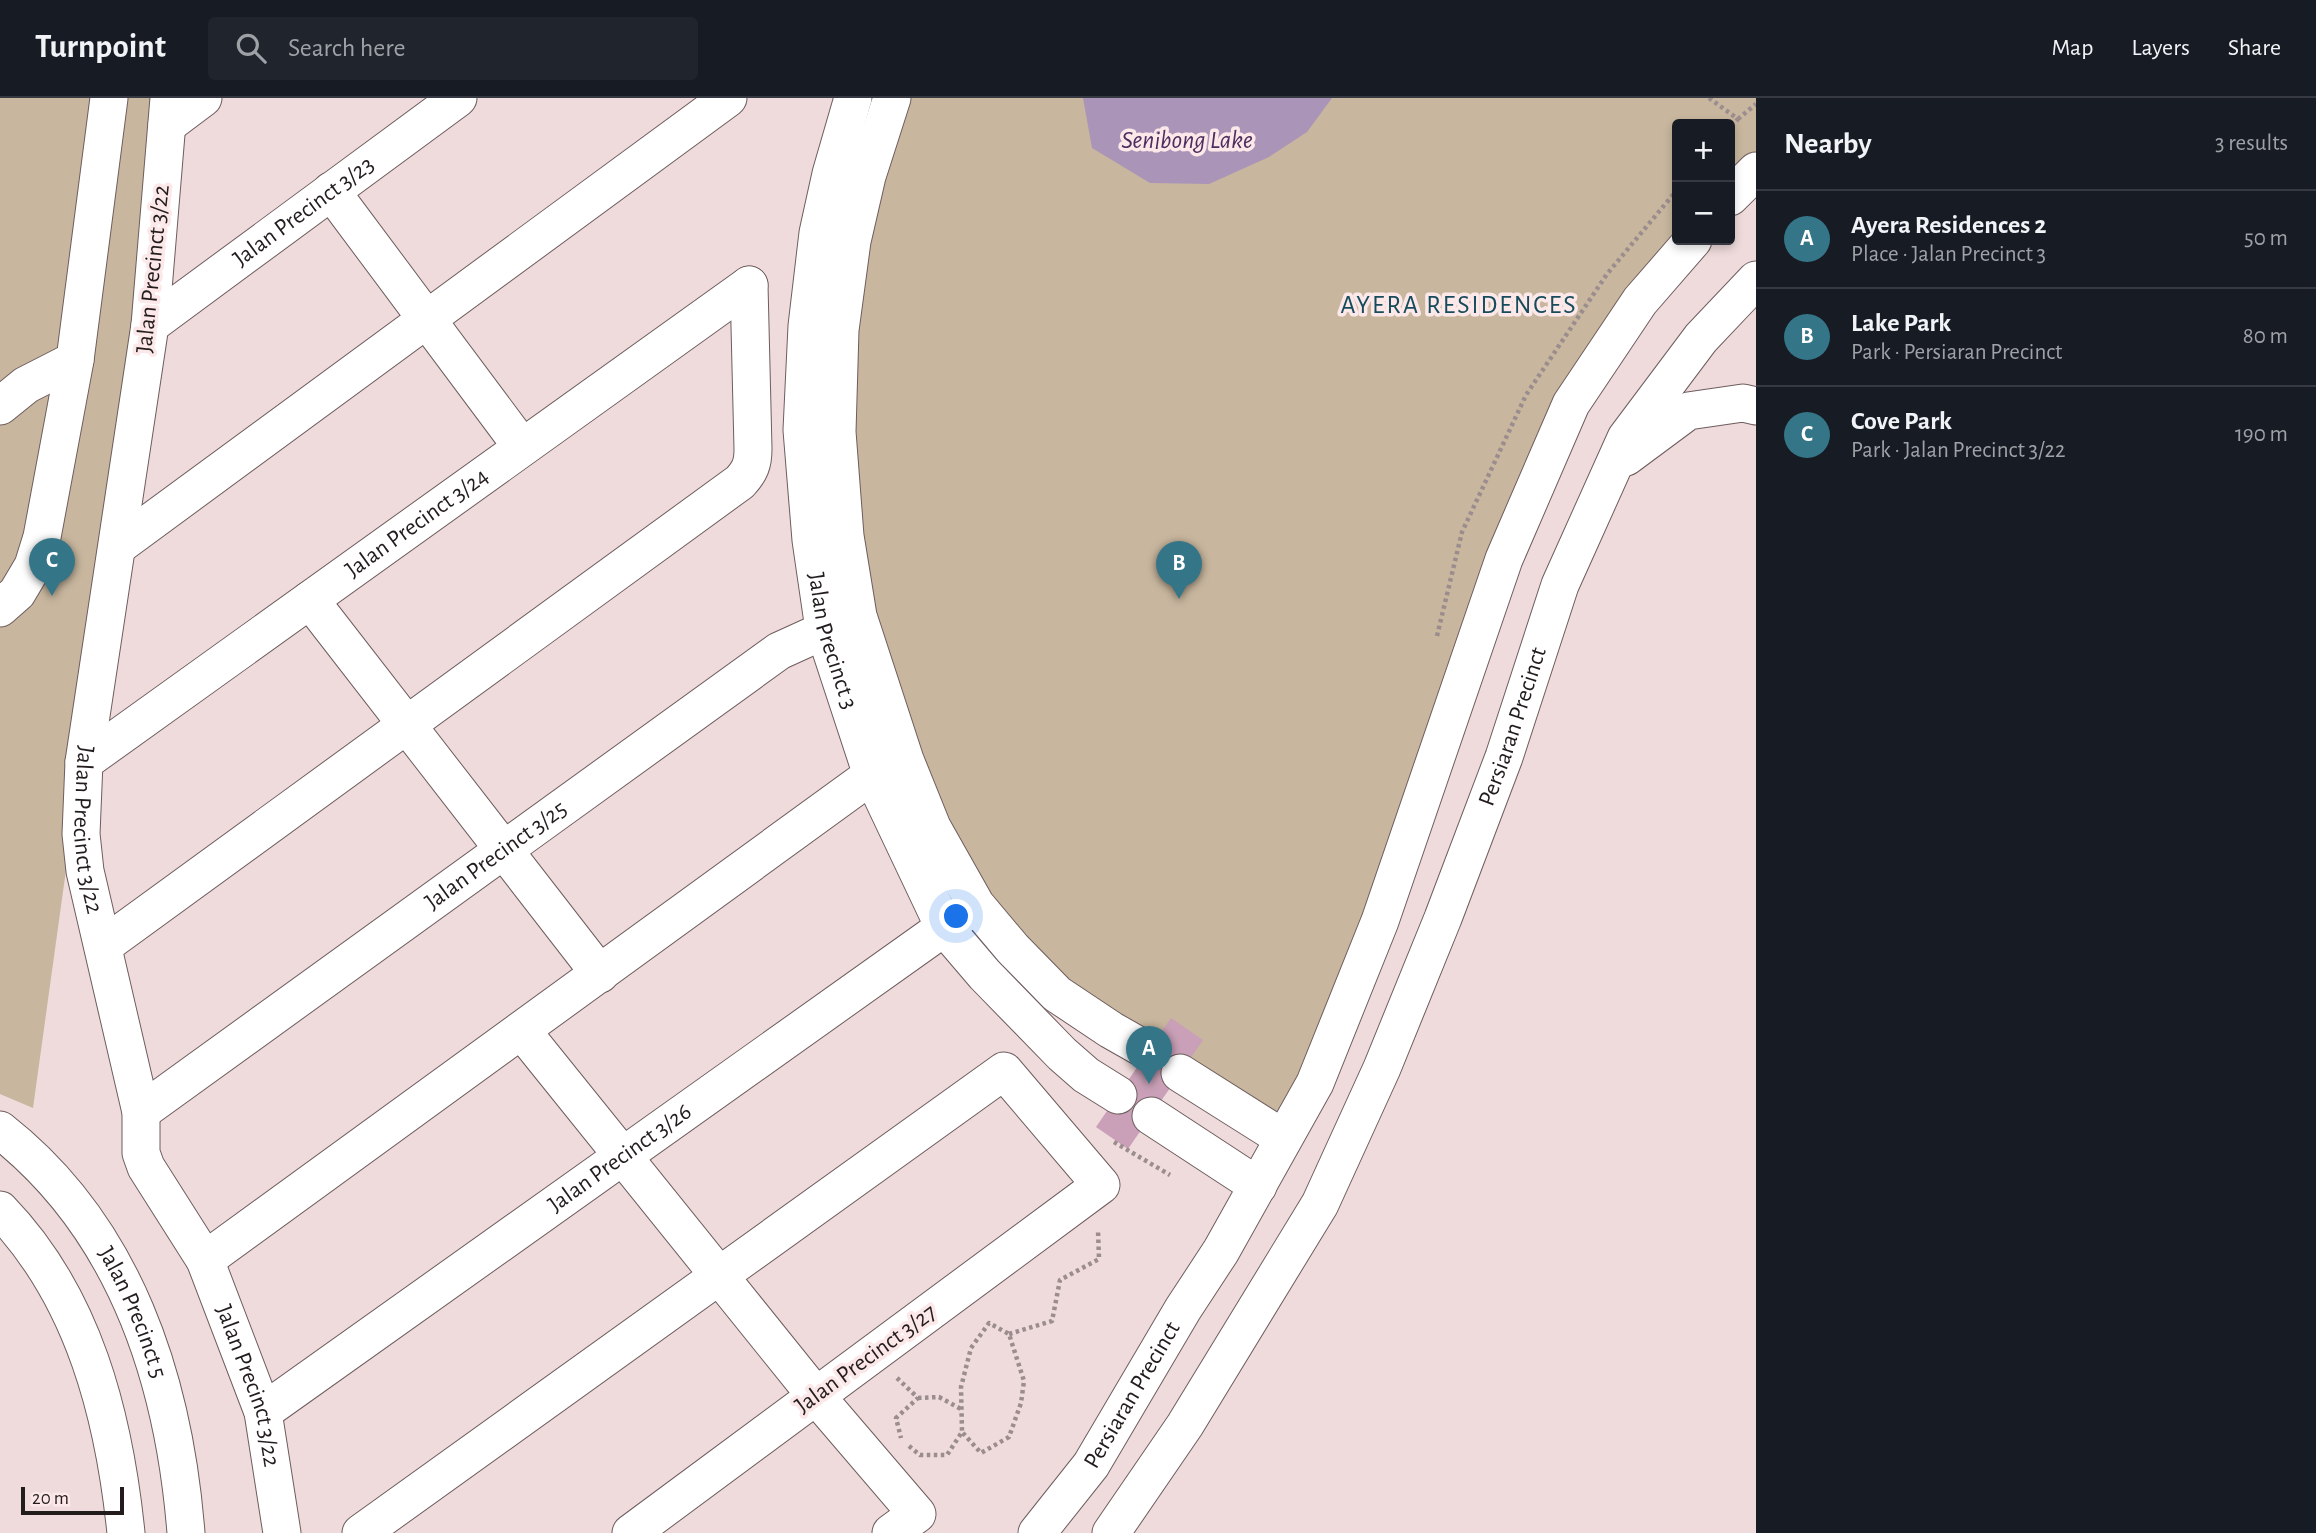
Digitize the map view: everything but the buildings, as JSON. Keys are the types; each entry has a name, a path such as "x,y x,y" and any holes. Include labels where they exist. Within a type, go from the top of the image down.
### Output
{"street":[{"path":"0,608 17,593 33,566 42,537 75,359 109,98"},
{"path":"168,111 203,98"},
{"name":"Jalan Precinct 3/23","path":"150,325 458,98"},
{"path":"118,546 728,98"},
{"name":"Jalan Precinct 3","path":"853,98 831,174 818,233 807,326 802,430 811,540 824,629 872,775 944,927 1030,1023 1086,1075 1118,1095"},
{"name":"Jalan Precinct 3","path":"892,98 867,176 852,241 840,330 836,432 845,536 858,616 905,760 927,816 976,905 1013,949 1058,994 1111,1031 1148,1051"},
{"name":"Jalan Precinct 3/22","path":"168,111 150,325 84,762 81,834 85,872 141,1112 141,1153 146,1167 205,1260 263,1412 282,1533"},
{"path":"1735,192 1756,171"},
{"path":"331,191 523,447"},
{"name":"Persiaran Precinct","path":"1037,1533 1091,1465 1183,1309 1221,1251 1315,1083 1380,922 1504,559 1571,404 1640,301 1689,245"},
{"name":"Persiaran Precinct","path":"1111,1533 1185,1425 1320,1204 1382,1068 1443,918 1504,757 1560,585 1626,438 1701,338 1756,280"},
{"name":"Jalan Precinct 3/24","path":"84,762 749,285 753,463 749,472 740,482 407,724"},
{"path":"0,407 26,385 75,359"},
{"path":"1614,466 1688,411 1743,403 1756,406"},
{"path":"310,600 600,974"},
{"name":"Jalan Precinct 3/25","path":"141,1112 779,651 858,616"},
{"path":"103,946 407,724"},
{"path":"205,1260 872,775"},
{"name":"Jalan Precinct 3/26","path":"263,1412 976,905"},
{"path":"522,1031 816,1396 917,1514 891,1533"},
{"path":"1086,1075 1111,1031"},
{"name":"Jalan Precinct 3/27","path":"631,1533 1101,1185 1004,1071 718,1275"},
{"path":"1258,1186 1158,1121 1187,1077 1283,1138"},
{"name":"Jalan Precinct 5","path":"0,1130 26,1151 67,1194 107,1252 140,1321 162,1383 183,1496 186,1533"},
{"path":"0,1210 20,1231 61,1292 85,1343 107,1413 123,1499 126,1533"},
{"path":"361,1533 718,1275"}],"path":[{"path":"1709,98 1738,119"},
{"path":"1735,122 1756,104"},
{"path":"1009,1334 1052,1321 1060,1280 1099,1259 1098,1223"},
{"path":"961,1409 939,1397 918,1398 896,1418 901,1439 920,1455 947,1454 962,1432 961,1387 971,1348 989,1323 1009,1334 1024,1381 1021,1403 1009,1437 981,1453 962,1432"},
{"path":"891,1372 918,1398"}],"shaded area":[{"path":"0,98 173,98 33,1108 0,1094"},
{"path":"899,98 1756,98 1756,183 1735,201 1735,119 1672,119 1674,245 1564,422 1283,1138 1091,1016 932,827 845,536 852,241"}],"water":[{"name":"Senibong Lake","path":"1083,98 1332,98 1307,132 1269,157 1209,184 1150,183 1092,148"}],"place":[{"name":"Cove Park","path":"52,596"},
{"name":"Lake Park","path":"1179,599"},
{"name":"Ayera Residences 2","path":"1149,1084"}],"district":[{"name":"AYERA RESIDENCES","path":"1459,305"}]}
